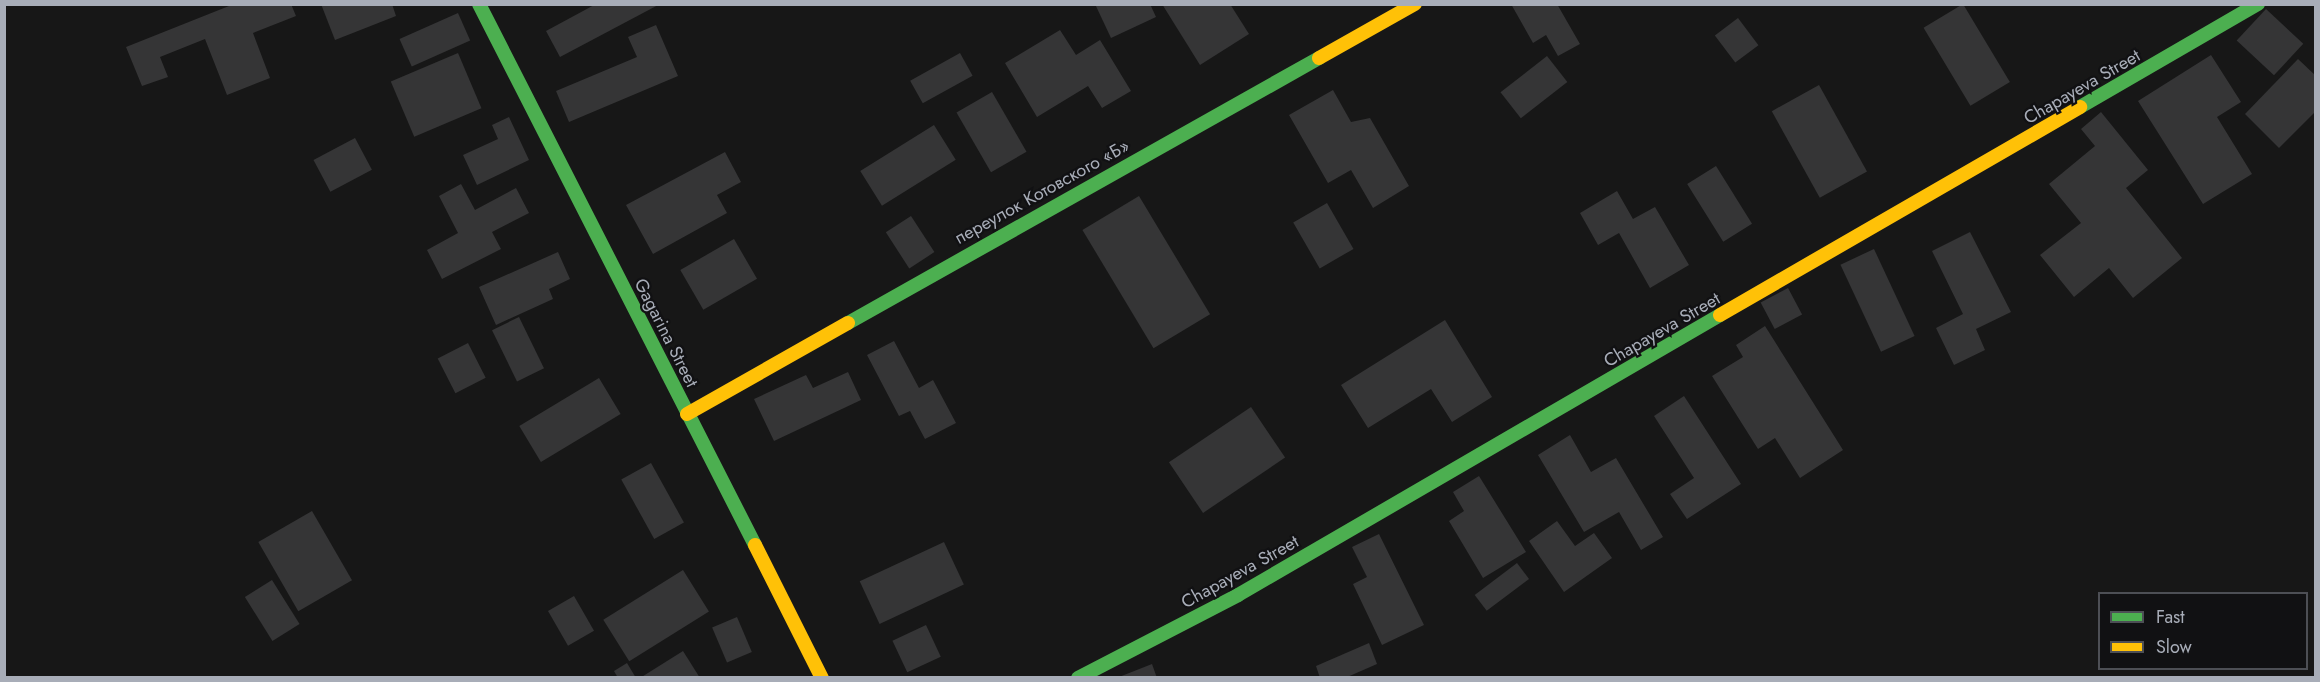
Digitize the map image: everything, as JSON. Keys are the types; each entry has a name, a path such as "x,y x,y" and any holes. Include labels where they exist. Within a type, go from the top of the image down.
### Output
{"street":[{"name":"Gagarina Street","path":"479,4 822,678"},
{"name":"переулок Котовского «Б»","path":"687,414 1415,4"},
{"name":"Chapayeva Street","path":"1078,678 1238,596 2258,4"}],"building":[{"path":"234,4 291,4 296,16 253,33 270,78 227,95 205,39 160,57 168,77 142,86 126,47"},
{"path":"321,4 392,4 396,16 335,40"},
{"path":"596,4 660,4 560,57 546,31"},
{"path":"1095,4 1150,4 1156,17 1111,38"},
{"path":"1162,4 1230,4 1249,34 1200,65"},
{"path":"1511,4 1557,4 1580,44 1558,56 1546,35 1533,43"},
{"path":"1963,4 2010,82 1970,106 1924,28"},
{"path":"2266,9 2303,44 2274,75 2237,40"},
{"path":"458,13 470,40 412,66 400,39"},
{"path":"1738,18 1758,45 1735,63 1715,35"},
{"path":"656,25 678,76 569,122 556,91 637,57 628,37"},
{"path":"1060,30 1076,55 1100,40 1131,91 1102,108 1088,86 1037,117 1005,63"},
{"path":"458,53 481,108 414,137 391,82"},
{"path":"960,53 973,76 923,103 910,81"},
{"path":"2211,55 2241,102 2217,117 2252,174 2203,204 2138,101"},
{"path":"1547,56 1567,82 1521,118 1501,92"},
{"path":"2298,59 2316,76 2316,111 2279,148 2245,114"},
{"path":"1819,85 1867,172 1820,198 1772,111"},
{"path":"1333,90 1351,122 1370,118 1409,186 1373,208 1351,170 1328,183 1289,115"},
{"path":"992,92 1026,152 991,172 956,112"},
{"path":"2101,112 2148,170 2126,188 2182,258 2133,298 2109,268 2074,297 2040,255 2081,223 2049,184 2095,146 2081,129"},
{"path":"509,117 529,160 477,185 463,155 498,139 492,125"},
{"path":"934,125 956,160 882,206 860,171"},
{"path":"355,138 372,170 330,192 314,160"},
{"path":"725,152 741,182 717,195 727,213 653,254 626,205"},
{"path":"1716,166 1752,224 1723,242 1687,184"},
{"path":"461,184 475,210 516,188 529,213 492,232 501,249 442,279 427,250 458,233 439,196"},
{"path":"1617,191 1633,219 1655,207 1689,265 1650,288 1619,233 1598,245 1580,213"},
{"path":"1139,196 1210,314 1154,348 1082,230"},
{"path":"1327,203 1354,249 1320,268 1293,222"},
{"path":"911,216 934,252 909,268 886,232"},
{"path":"1970,232 2011,312 1976,329 1985,350 1954,365 1936,328 1963,314 1932,251"},
{"path":"734,239 757,279 703,310 680,270"},
{"path":"1874,249 1915,336 1881,352 1840,265"},
{"path":"558,252 570,279 549,289 553,299 496,325 479,287"},
{"path":"1788,288 1802,314 1775,329 1761,303"},
{"path":"519,317 544,368 517,381 492,330"},
{"path":"1445,320 1492,397 1452,422 1431,389 1368,428 1341,385"},
{"path":"1765,326 1843,450 1800,478 1775,438 1758,449 1712,376 1743,357 1736,345"},
{"path":"894,341 919,388 933,380 956,423 925,439 910,411 899,416 867,355"},
{"path":"468,343 486,378 455,393 438,358"},
{"path":"848,372 861,400 774,441 754,399 806,375 813,388"},
{"path":"599,378 621,414 541,462 519,426"},
{"path":"1684,396 1741,484 1687,519 1670,494 1694,478 1654,416"},
{"path":"1251,407 1285,458 1203,513 1169,462"},
{"path":"1570,435 1591,472 1616,458 1663,537 1641,550 1619,512 1584,532 1538,455"},
{"path":"651,463 684,522 654,539 621,479"},
{"path":"1479,476 1526,552 1483,578 1449,521 1464,511 1453,492"},
{"path":"312,511 352,580 298,611 258,542"},
{"path":"1557,521 1575,546 1594,533 1612,558 1564,592 1529,541"},
{"path":"1379,534 1424,625 1382,645 1353,584 1367,577 1352,547"},
{"path":"944,542 964,585 880,624 860,581"},
{"path":"1517,563 1529,579 1487,611 1475,595"},
{"path":"683,570 709,612 629,661 603,620"},
{"path":"272,580 300,624 272,641 245,597"},
{"path":"574,596 594,631 568,646 548,611"},
{"path":"737,617 752,652 727,663 712,628"},
{"path":"926,625 941,657 907,672 892,641"},
{"path":"1369,643 1377,664 1345,678 1320,678 1316,666"},
{"path":"683,651 700,678 640,678"},
{"path":"627,663 636,678 618,678 614,671"},
{"path":"1152,664 1157,678 1119,678 1119,677"}],"traffic: fast":[{"path":"479,4 755,545"},
{"path":"2080,107 2258,4"},
{"path":"848,323 1319,58"},
{"path":"1078,678 1238,595 1720,315"}],"traffic: slow":[{"path":"1319,58 1415,4"},
{"path":"1720,315 2080,107"},
{"path":"687,414 848,323"},
{"path":"755,545 822,678"}]}
